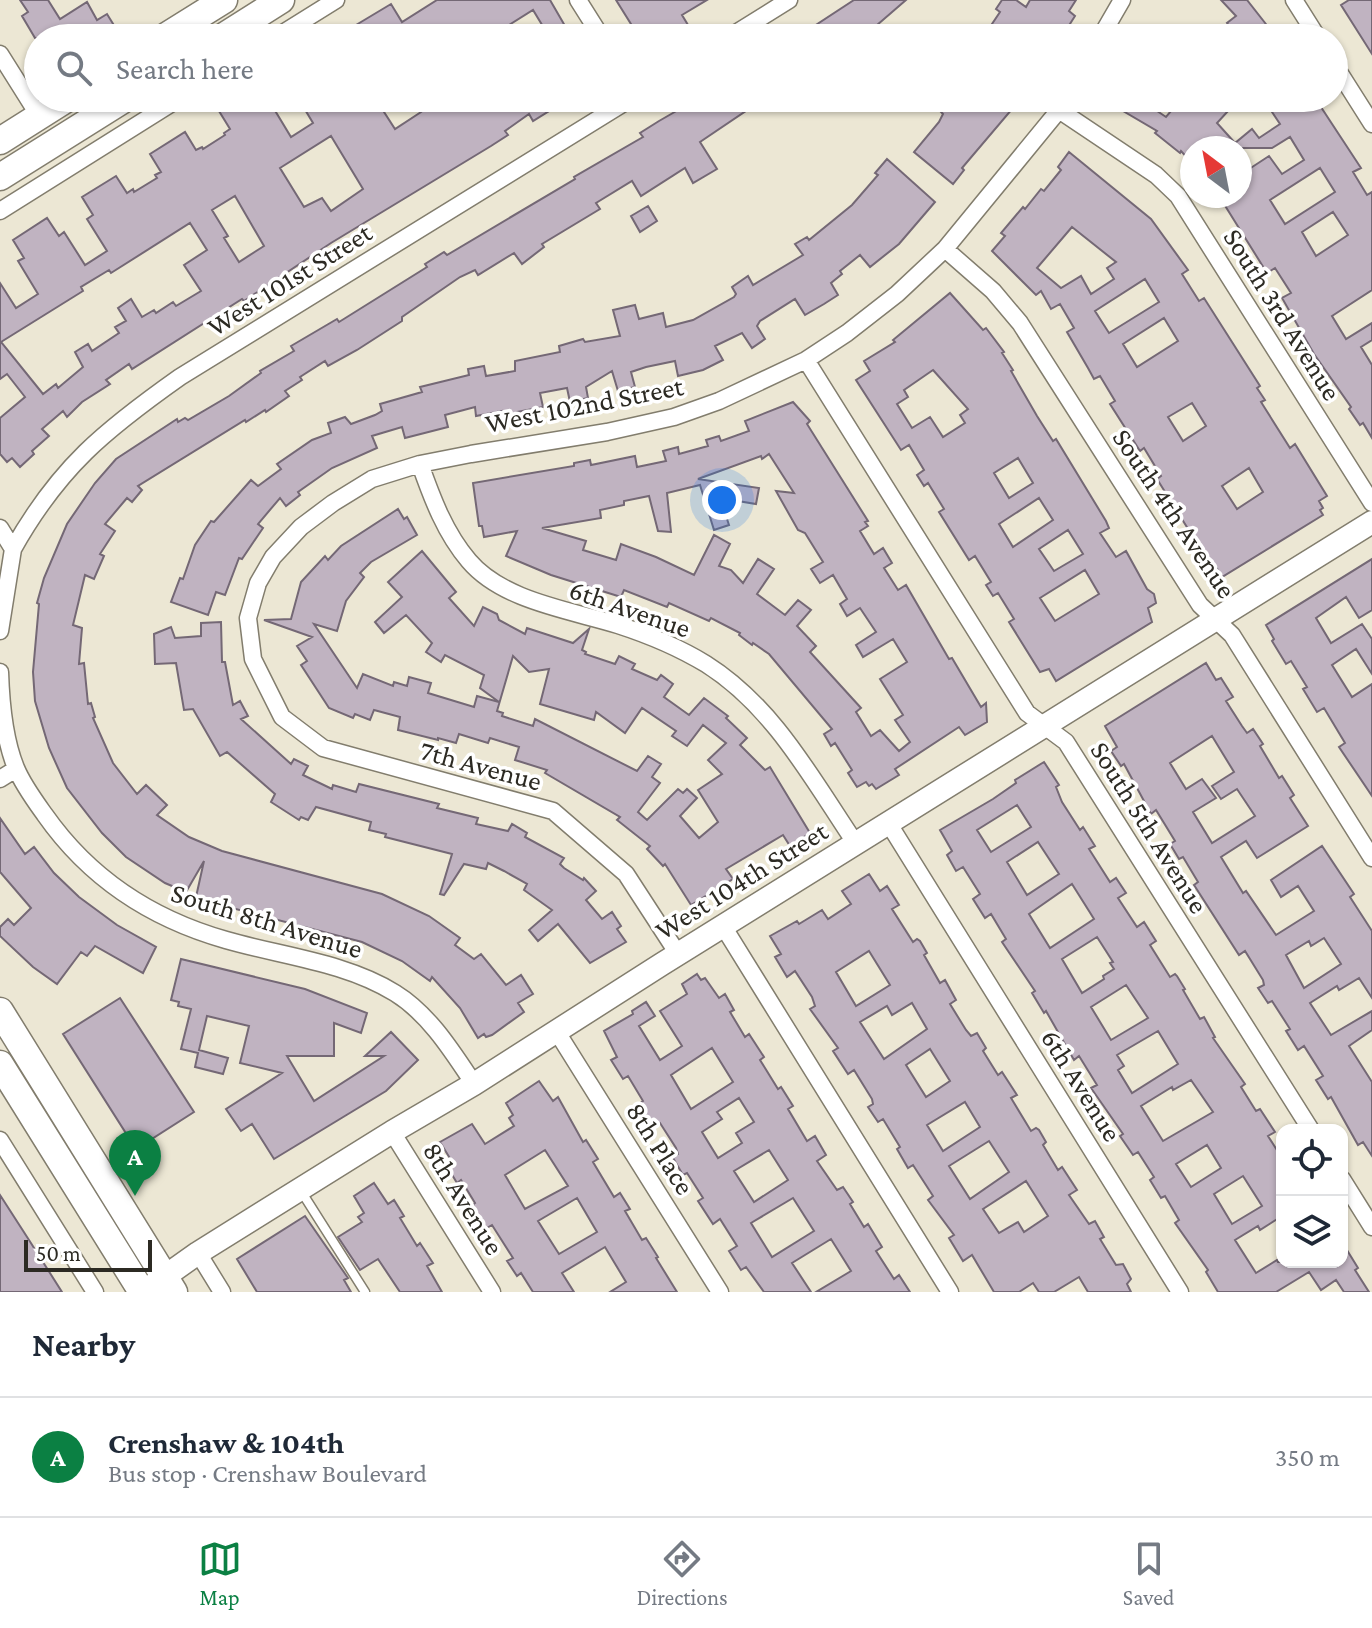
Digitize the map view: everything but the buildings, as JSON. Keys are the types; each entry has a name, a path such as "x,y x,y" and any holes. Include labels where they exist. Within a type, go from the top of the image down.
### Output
{"main road":[{"path":"185,24 224,0"},
{"path":"243,24 281,0"},
{"path":"0,141 45,112"},
{"path":"0,177 104,112"},
{"path":"0,1011 156,1288"},
{"path":"0,1064 156,1288"}],"street":[{"path":"297,24 336,0"},
{"path":"578,0 593,24"},
{"path":"750,24 789,0"},
{"path":"1108,24 1122,0"},
{"path":"1294,0 1309,24"},
{"path":"0,54 24,92"},
{"path":"1348,86 1372,124"},
{"path":"36,112 39,116"},
{"path":"0,211 158,112"},
{"name":"West 101st Street","path":"13,549 33,514 58,481 89,446 124,417 180,377 609,112"},
{"name":"West 102nd Street","path":"253,659 248,618 266,570 285,542 317,514 352,490 372,479 420,464 607,432 674,417 719,401 806,360 897,294 945,249 1056,112"},
{"name":"South 3rd Avenue","path":"1073,112 1156,175 1178,196 1372,503"},
{"name":"South 4th Avenue","path":"945,249 993,291 1020,323 1200,605 1232,635 1372,858"},
{"name":"South 5th Avenue","path":"806,360 1027,713 1066,742 1307,1124"},
{"name":"6th Avenue","path":"420,464 434,503 470,563 498,584 547,606 666,641 743,691 766,715 856,844"},
{"name":"West 104th Street","path":"156,1288 198,1253 474,1084 1372,522"},
{"path":"0,528 13,549 1,622"},
{"name":"7th Avenue","path":"253,659 282,717 323,748 553,811 626,874 678,954"},
{"name":"South 8th Avenue","path":"0,672 6,730 16,769 54,828 109,884 137,904 189,928 370,980 397,994 446,1042 474,1084"},
{"path":"0,779 16,769"},
{"name":"6th Avenue","path":"889,824 1180,1292"},
{"path":"723,926 950,1292"},
{"name":"8th Place","path":"557,1032 720,1292"},
{"name":"8th Avenue","path":"392,1132 492,1292"},
{"path":"0,1140 95,1292"},
{"path":"1348,1189 1372,1227"},
{"path":"198,1253 222,1292"}],"lane":[{"path":"300,1189 365,1292"}],"place":[{"name":"Crenshaw & 104th","path":"135,1196"}]}
